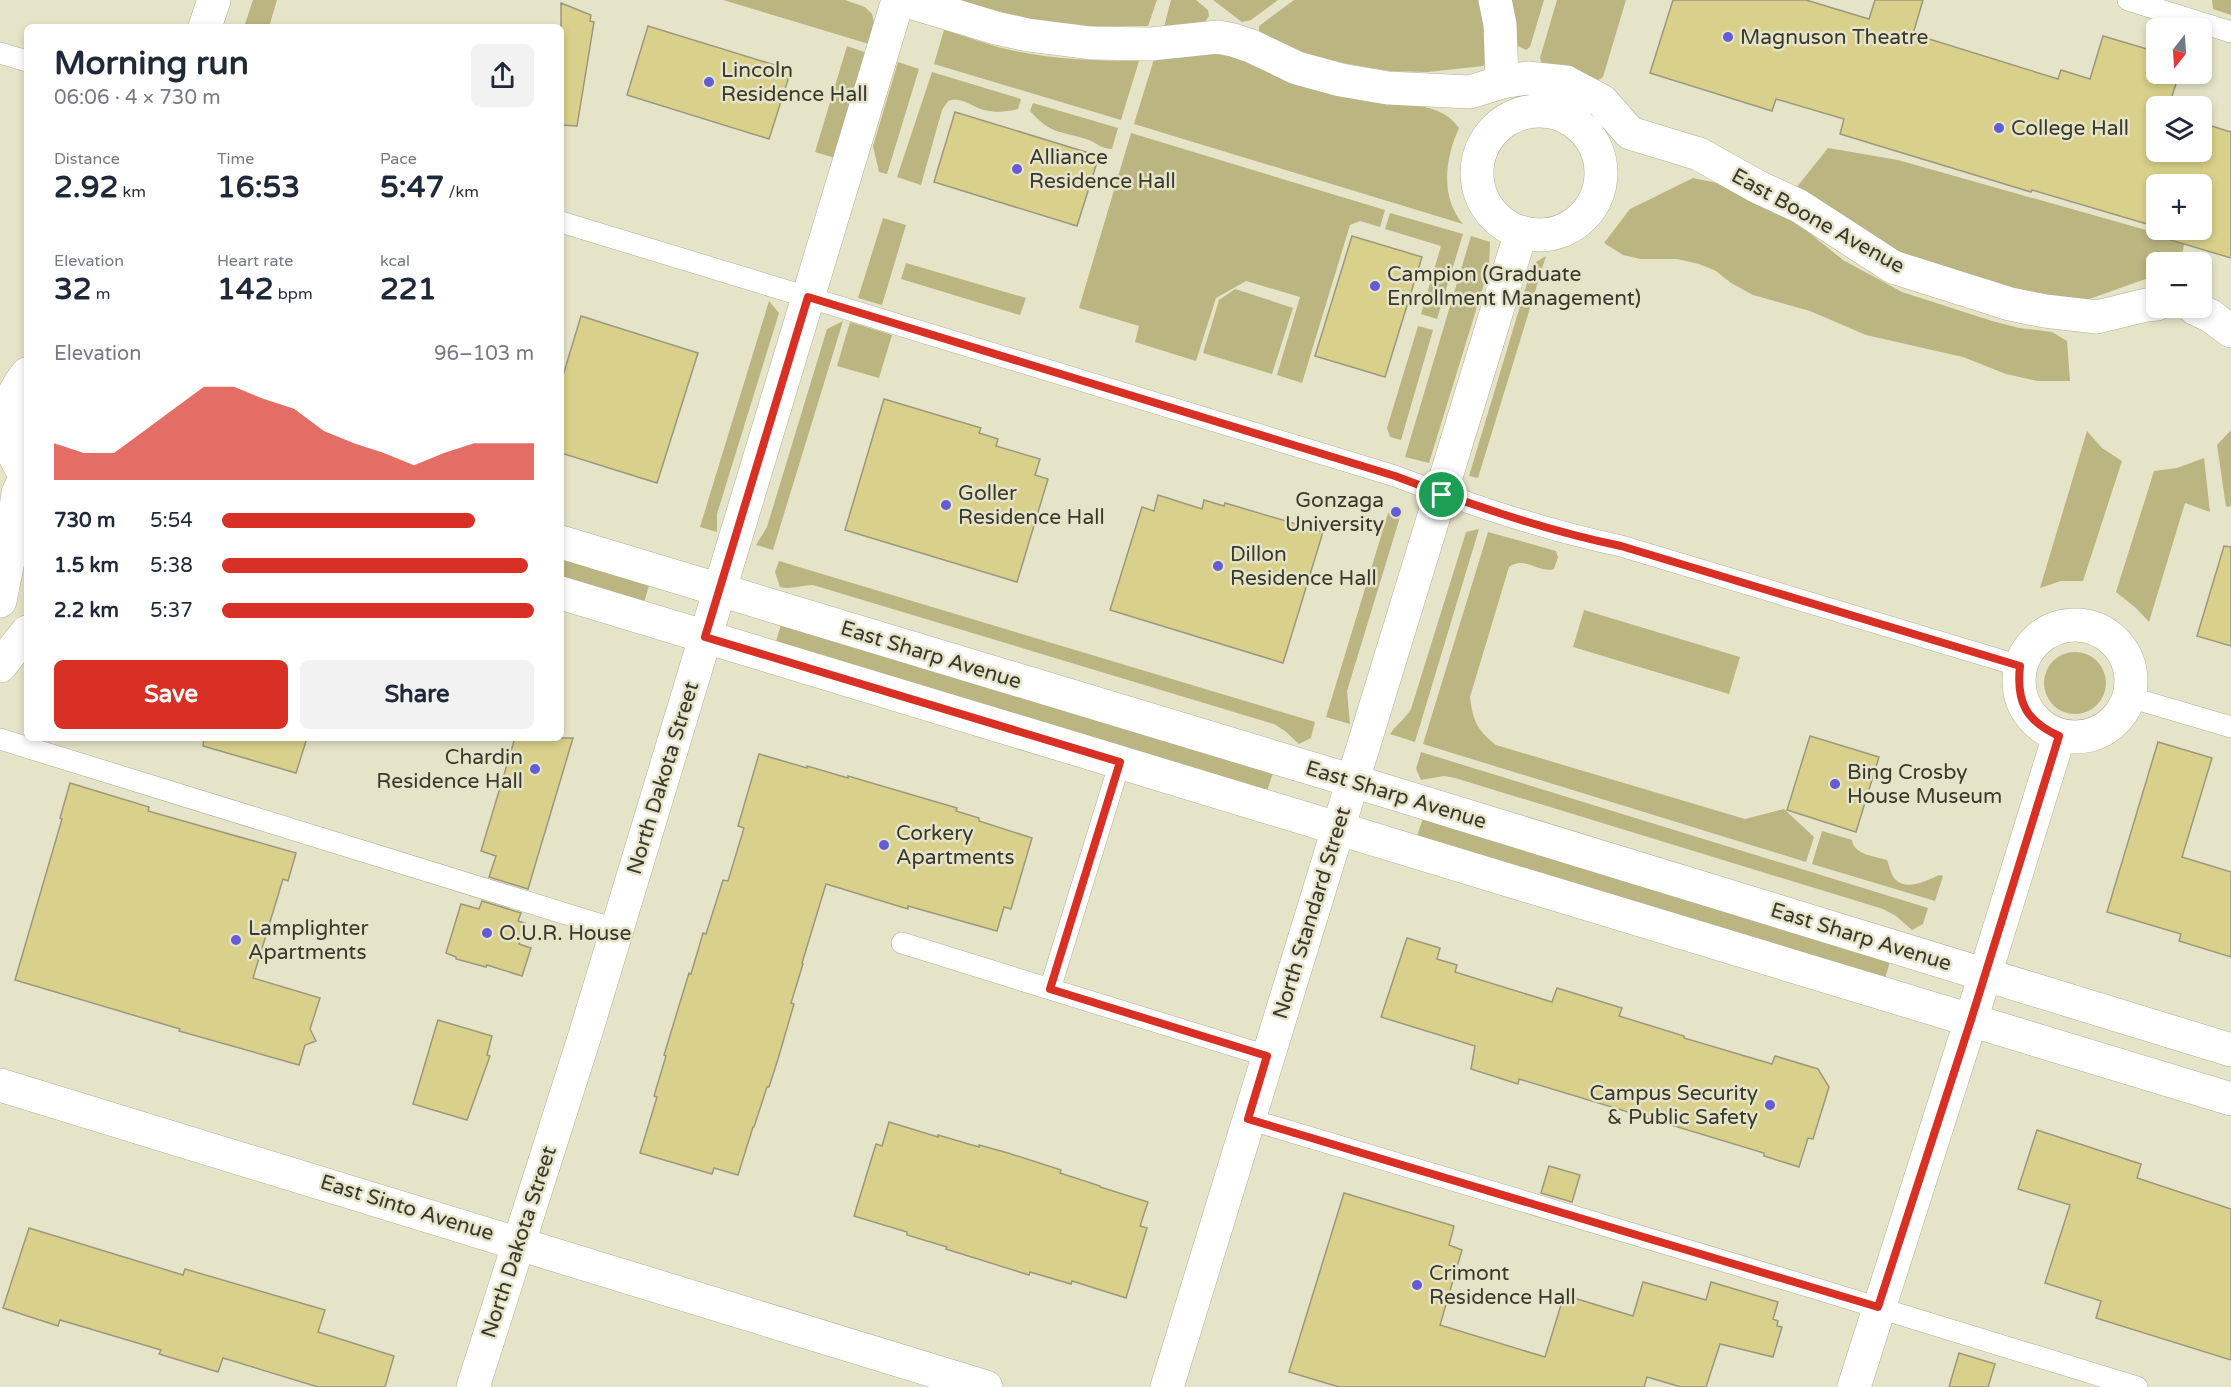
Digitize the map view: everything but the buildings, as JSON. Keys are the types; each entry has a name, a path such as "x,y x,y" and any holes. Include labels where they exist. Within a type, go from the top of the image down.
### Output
{"street":[{"path":"207,24 214,0"},
{"name":"North Dakota Street","path":"473,1387 618,930 898,0"},
{"name":"East Boone Avenue","path":"903,0 996,28 1091,44 1151,44 1226,38 1251,46 1297,68 1341,80 1388,88 1470,92 1502,82 1527,78 1566,82 1602,101 1630,133 1699,154 1758,187 1799,206 1893,267 2010,304 2097,316 2146,305"},
{"path":"1495,0 1500,24 1502,82"},
{"name":"North Standard Street","path":"1167,1387 1521,232"},
{"path":"2212,317 2231,331"},
{"path":"0,366 24,371"},
{"path":"24,376 9,403 4,438 24,472"},
{"path":"0,601 11,546 18,493 24,482"},
{"name":"East Sharp Avenue","path":"564,543 1353,781 2231,1050"},
{"path":"564,594 2231,1099"},
{"path":"2073,625 2090,626 2106,634 2119,646 2128,662 2132,680 2129,697 2122,713 2110,726 2094,735 2077,738 2059,736 2043,729 2030,716 2021,700 2018,683 2020,666 2028,650 2040,637 2055,628 2073,625"},
{"path":"0,666 24,636"},
{"path":"1854,1387 2059,736"},
{"name":"East Sinto Avenue","path":"0,1085 986,1387"}],"lane":[{"path":"2128,0 2231,32"},
{"path":"0,52 24,60"},
{"path":"564,223 1395,476 1442,495 1584,538 1621,546 1779,592 2020,666"},
{"path":"2129,697 2231,727"},
{"path":"0,740 618,930"},
{"path":"1050,989 1120,762"},
{"path":"902,943 1267,1056"},
{"path":"1248,1119 1878,1307 2137,1387"}],"shaded area":[{"path":"253,0 277,0 270,24 245,24"},
{"path":"723,0 845,0 865,7 872,14 875,26 869,44"},
{"path":"957,0 1157,0 1148,26 1086,26 1032,20"},
{"path":"1171,0 1196,0 1208,10 1209,16 1205,22 1164,27"},
{"path":"1213,0 1278,0 1251,20 1242,22"},
{"path":"1294,0 1482,0 1488,62 1483,66 1428,72 1390,71 1342,63 1300,52 1259,32 1259,26"},
{"path":"1508,0 1544,0 1530,47 1526,50 1516,45"},
{"path":"1557,0 1626,0 1603,77 1597,81 1542,64 1540,58"},
{"path":"2212,0 2231,0 2231,15 2213,9"},
{"path":"944,30 998,47 1039,55 1089,60 1139,61 1121,120 934,64"},
{"path":"847,46 867,53 835,158 815,152"},
{"path":"1213,54 1230,56 1352,99 1419,106 1441,112 1459,128 1450,152 1447,178 1451,202 1463,224 1134,124 1154,59"},
{"path":"898,62 919,69 887,174 879,172 873,146"},
{"path":"932,72 1021,99 1018,109 1001,112 984,110 962,101 948,101 942,110 921,185 897,177"},
{"path":"1033,103 1118,128 1112,149 1050,128 1030,111"},
{"path":"1131,133 1385,210 1380,227 1360,221 1350,225 1302,383 1277,375 1300,297 1246,281 1216,298 1196,361 1135,342 1139,326 1079,308"},
{"path":"1828,148 1898,160 2146,230 2146,240 2185,241 2182,252 2146,252 2146,279 2078,303 2005,292 1909,259 1796,188"},
{"path":"1693,178 1722,184 1792,219 1843,260 1902,292 1992,321 2019,328 2052,332 2067,341 2070,381 2038,381 2006,374 1963,357 1866,335 1810,311 1753,295 1731,283 1716,271 1699,264 1677,259 1640,259 1623,255 1604,243 1630,209"},
{"path":"1390,213 1463,234 1437,319 1421,314 1441,246 1385,229"},
{"path":"883,218 906,225 882,305 858,298"},
{"path":"1471,236 1490,242 1489,268 1429,463 1405,457"},
{"path":"1546,256 1478,478 1469,476 1530,273 1536,262"},
{"path":"906,263 1026,298 1020,315 901,279"},
{"path":"1235,289 1293,308 1272,374 1203,353 1219,300"},
{"path":"769,301 779,313 717,514 717,532 700,527"},
{"path":"843,321 773,550 756,545 767,527 827,329"},
{"path":"850,322 892,335 879,378 837,366"},
{"path":"1418,326 1433,330 1401,440 1390,437 1387,428"},
{"path":"2231,430 2231,506 2226,507 2217,445"},
{"path":"2087,431 2102,448 2122,461 2083,581 2061,581 2040,588"},
{"path":"2204,458 2210,512 2185,503 2149,622 2116,592 2154,471 2177,468"},
{"path":"1388,513 1400,517 1347,691 1350,724 1326,717"},
{"path":"1479,529 1415,742 1390,734 1411,709 1466,532"},
{"path":"1488,532 1556,551 1558,557 1554,569 1548,570 1520,563 1509,567 1470,697 1475,719 1484,735 1496,745 1745,819 1784,809 1814,837 1806,862 1423,744"},
{"path":"564,556 650,582 643,606 564,582"},
{"path":"779,561 1315,722 1311,738 1299,744 1274,724 813,585 780,587 775,572"},
{"path":"1584,610 1740,657 1729,694 1573,647"},
{"path":"782,621 1274,770 1266,794 775,645"},
{"path":"2069,652 2081,652 2097,661 2104,671 2106,683 2104,695 2097,705 2081,714 2069,714 2058,709 2049,700 2044,689 2044,677 2049,666 2058,657"},
{"path":"1421,752 1928,908 1923,924 1912,930 1896,916 1883,909 1455,778 1444,776 1421,780 1416,769"},
{"path":"1424,815 1891,958 1884,982 1416,839"},
{"path":"1822,831 1852,840 1856,849 1861,852 1887,860 1894,878 1904,884 1916,884 1939,875 1943,876 1935,901 1812,864"}],"place":[{"name":"Magnuson Theatre","path":"1728,37"},
{"name":"Lincoln Residence Hall","path":"709,82"},
{"name":"College Hall","path":"1999,128"},
{"name":"Alliance Residence Hall","path":"1017,169"},
{"name":"Campion (Graduate Enrollment Management)","path":"1375,286"},
{"name":"Goller Residence Hall","path":"946,505"},
{"name":"Gonzaga University","path":"1396,512"},
{"name":"Dillon Residence Hall","path":"1218,566"},
{"name":"Chardin Residence Hall","path":"535,769"},
{"name":"Bing Crosby House Museum","path":"1835,784"},
{"name":"Corkery Apartments","path":"884,845"},
{"name":"O.U.R. House","path":"487,933"},
{"name":"Lamplighter Apartments","path":"236,940"},
{"name":"Campus Security & Public Safety","path":"1770,1105"},
{"name":"Crimont Residence Hall","path":"1417,1285"}],"route":[{"path":"808,297 1395,476 1442,495 1584,538 1621,546 1779,592 2020,666 2018,683 2021,700 2030,716 2043,729 2059,736 1971,1020 1878,1307 1248,1119 1267,1056 1050,989 1120,762 705,637 808,297"}]}
